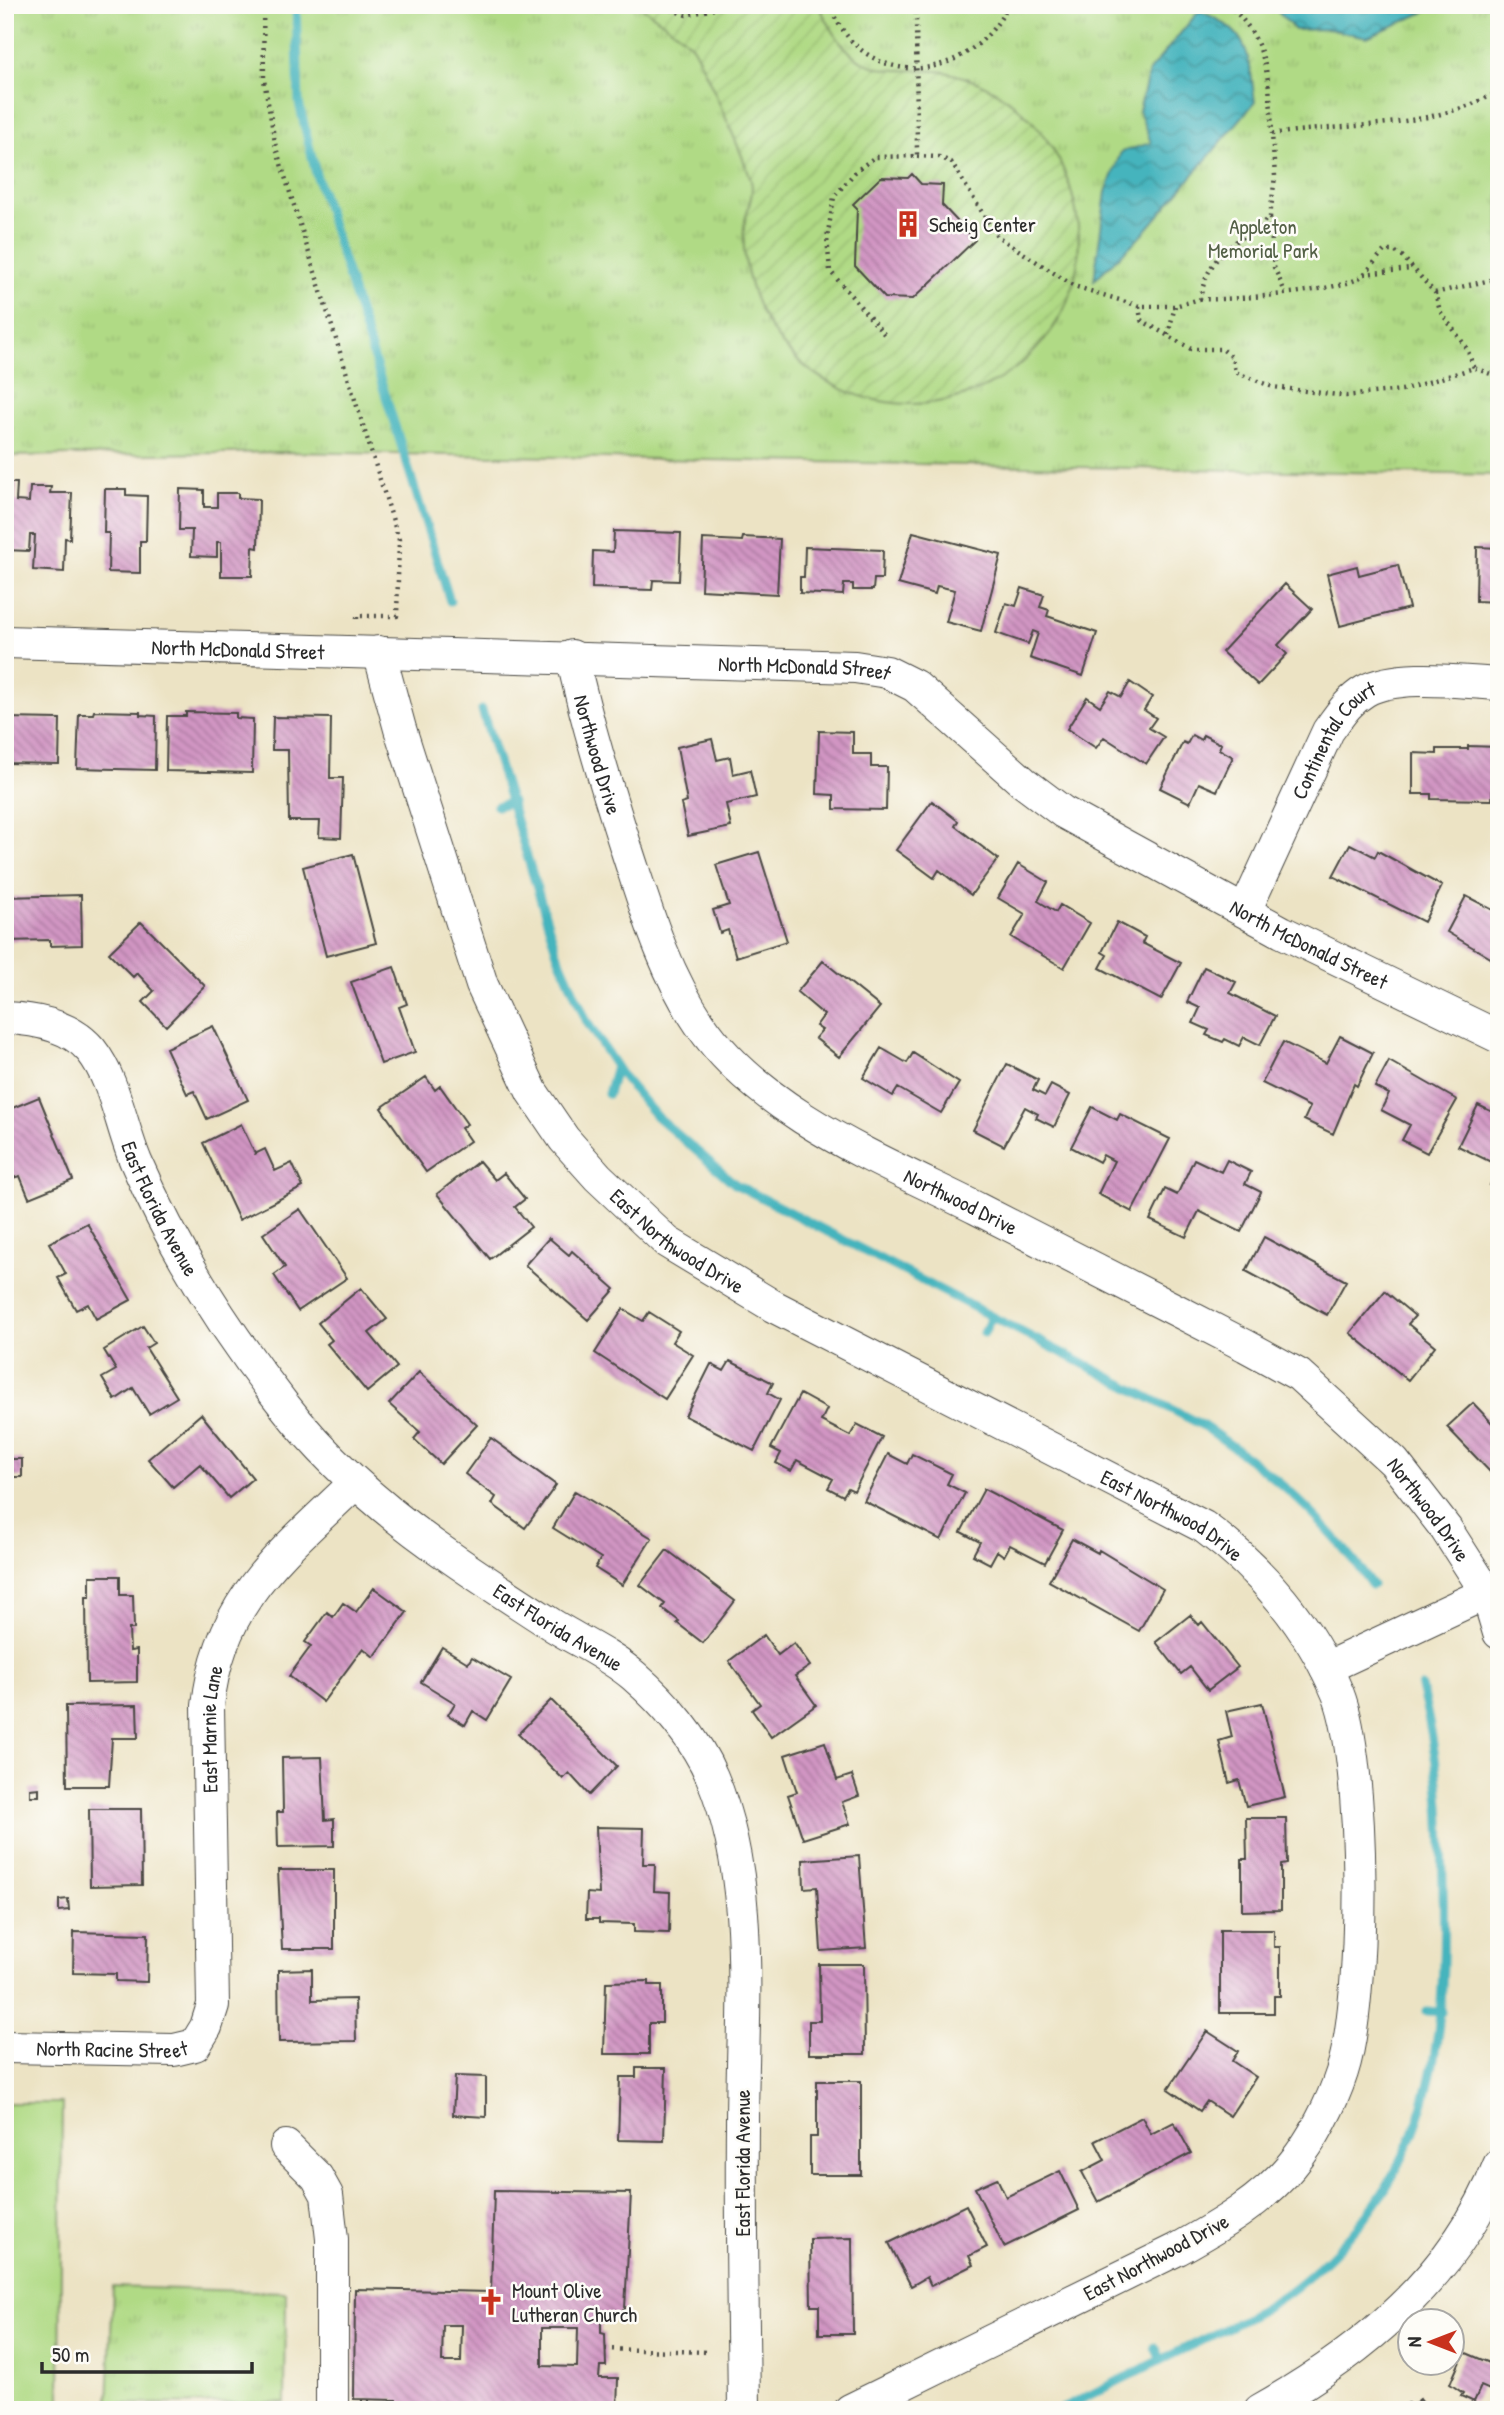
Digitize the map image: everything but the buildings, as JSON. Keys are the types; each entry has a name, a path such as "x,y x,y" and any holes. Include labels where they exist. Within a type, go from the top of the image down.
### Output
{"street":[{"name":"North McDonald Street","path":"5,642 572,656 855,667 887,672 915,686 1023,782 1063,812 1282,932 1499,1037"},
{"name":"East Northwood Drive","path":"379,652 400,729 481,985 532,1092 564,1139 598,1177 667,1242 773,1306 1204,1527 1232,1547 1277,1592 1326,1668 1339,1698 1355,1778 1358,1954 1354,2015 1342,2072 1320,2120 1293,2164 1230,2220 850,2410"},
{"name":"Northwood Drive","path":"572,656 589,732 649,919 675,981 701,1025 733,1061 771,1095 843,1140 1247,1346 1298,1376 1394,1462 1446,1528 1493,1590 1499,1633"},
{"name":"Continental Court","path":"1245,911 1328,731 1346,705 1366,691 1397,681 1499,684"},
{"name":"East Florida Avenue","path":"5,1018 26,1019 70,1031 92,1051 107,1081 136,1162 194,1275 240,1346 286,1408 355,1483 404,1524 456,1561 632,1674 682,1726 711,1774 728,1823 743,1938 741,2176 744,2410"},
{"name":"East Marnie Lane","path":"206,2027 213,2006 208,1706 212,1672 224,1633 247,1595 276,1560 355,1483"},
{"path":"1326,1668 1493,1590"},
{"name":"North Racine Street","path":"5,2047 174,2050 195,2045 206,2027"},
{"path":"286,2147 317,2177 327,2195 332,2239 332,2410"},
{"path":"1260,2410 1325,2372 1363,2344 1401,2310 1465,2229 1499,2165"}],"path":[{"path":"263,5 264,80 276,148 399,540 397,616"},
{"path":"658,5 686,15 733,5"},
{"path":"828,5 845,34 862,51 884,64 916,68 958,60 994,32 1008,5"},
{"path":"916,5 916,156"},
{"path":"1228,5 1240,15 1260,45 1269,78 1275,176 1270,217 1274,267 1285,292"},
{"path":"1272,134 1426,117 1482,101 1499,91"},
{"path":"884,334 830,271 827,238 834,197 856,171 875,157 939,157 951,162 997,236 1083,288 1139,306 1175,306 1200,299 1229,301 1341,286 1363,274 1384,250 1394,250 1435,293 1440,311 1468,348 1474,369"},
{"path":"1200,299 1205,276 1218,255 1270,217"},
{"path":"1363,274 1412,269"},
{"path":"1435,293 1499,278"},
{"path":"1139,306 1141,320 1191,349 1222,349 1232,357 1235,372 1273,387 1310,394 1346,396 1402,390 1474,369 1499,377"},
{"path":"1168,335 1175,306"},
{"path":"605,2349 709,2352"}],"green space":[{"name":"Appleton Memorial Park","path":"5,5 1499,5 1499,475 286,452 5,456"},
{"path":"639,5 818,5 842,43 862,61 883,69 949,73 980,84 1008,100 1031,120 1050,145 1065,173 1074,203 1079,235 1073,286 1057,321 1034,352 987,386 950,399 913,404 876,400 841,389 810,370 783,344 762,312 748,275 744,234 752,192 751,181 703,67 691,45"},
{"path":"5,2103 62,2103 60,2410 5,2410"},
{"path":"113,2287 286,2292 285,2403 108,2404"}],"water":[{"path":"1279,5 1441,5 1367,37 1328,29 1295,30 1277,11"},
{"path":"1199,11 1229,27 1238,36 1248,57 1255,102 1142,235 1094,280 1106,192 1121,152 1151,143 1139,111 1149,71"}],"waterway":[{"path":"296,5 299,103 316,174 450,601"},
{"path":"482,710 557,953 587,1022 623,1077 656,1116 735,1184 1202,1425 1274,1478 1295,1497 1334,1537 1372,1585"},
{"path":"497,806 512,802"},
{"path":"608,1094 616,1066"},
{"path":"984,1333 991,1317"},
{"path":"1060,2410 1244,2319 1294,2288 1340,2246 1376,2202 1403,2156 1422,2108 1434,2057 1441,2003 1443,1860 1440,1810 1432,1736 1421,1687"},
{"path":"1427,2011 1442,2012"},
{"path":"1155,2347 1161,2360"}],"place":[{"name":"Scheig Center","path":"908,224"},
{"name":"Mount Olive Lutheran Church","path":"491,2302"}]}
